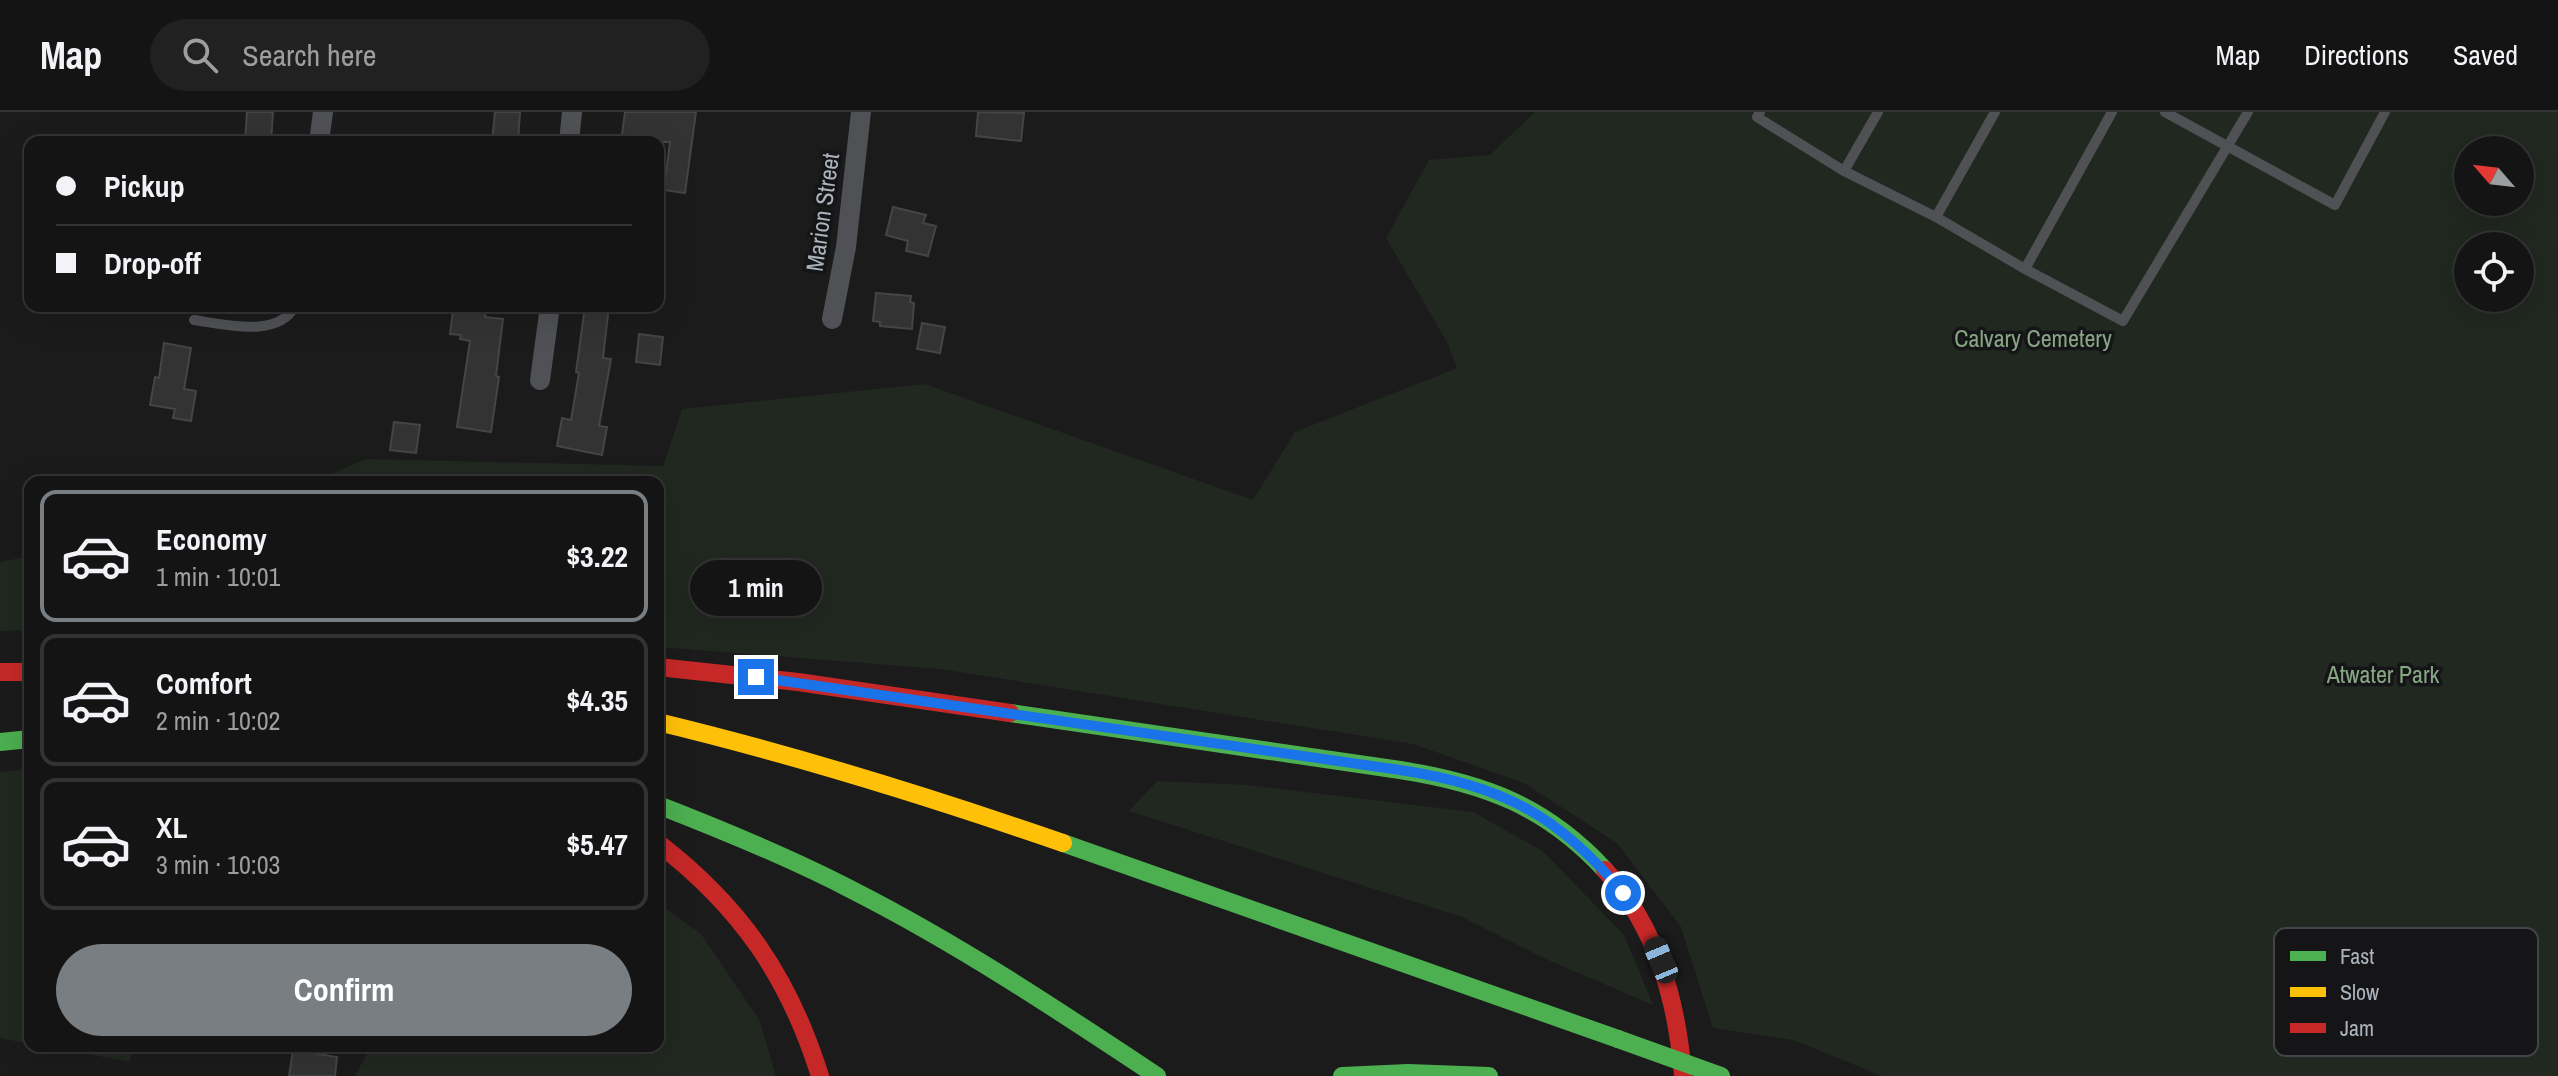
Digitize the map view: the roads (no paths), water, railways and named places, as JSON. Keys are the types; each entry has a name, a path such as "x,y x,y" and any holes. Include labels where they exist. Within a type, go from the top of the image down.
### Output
{"highway":[{"path":"664,668 784,680 1410,771 1458,780 1497,793 1536,813 1570,836 1598,863 1634,908 1654,942 1668,978 1680,1036 1683,1076"},
{"path":"0,672 24,672"},
{"path":"664,723 753,745 971,811 1721,1076"},
{"path":"0,742 24,740"},
{"path":"664,807 750,840 858,890 957,946 1157,1076"},
{"path":"664,848 704,880 764,949 798,1010 820,1076"},
{"path":"1342,1076 1408,1073 1489,1076"}],"street":[{"path":"320,136 323,112"},
{"path":"570,136 572,112"},
{"name":"Marion Street","path":"832,319 846,247 861,112"},
{"path":"540,380 549,312"}],"lane":[{"path":"1760,112 1757,117 1844,171 1936,217 2123,321 2248,112"},
{"path":"1844,171 1878,112"},
{"path":"1936,217 1995,112"},
{"path":"2025,269 2112,112"},
{"path":"2165,112 2335,205 2385,112"},
{"path":"194,320 257,326 275,323 292,312"}],"park label":[{"name":"Calvary Cemetery","path":"2033,338"},
{"name":"Atwater Park","path":"2383,674"}]}
